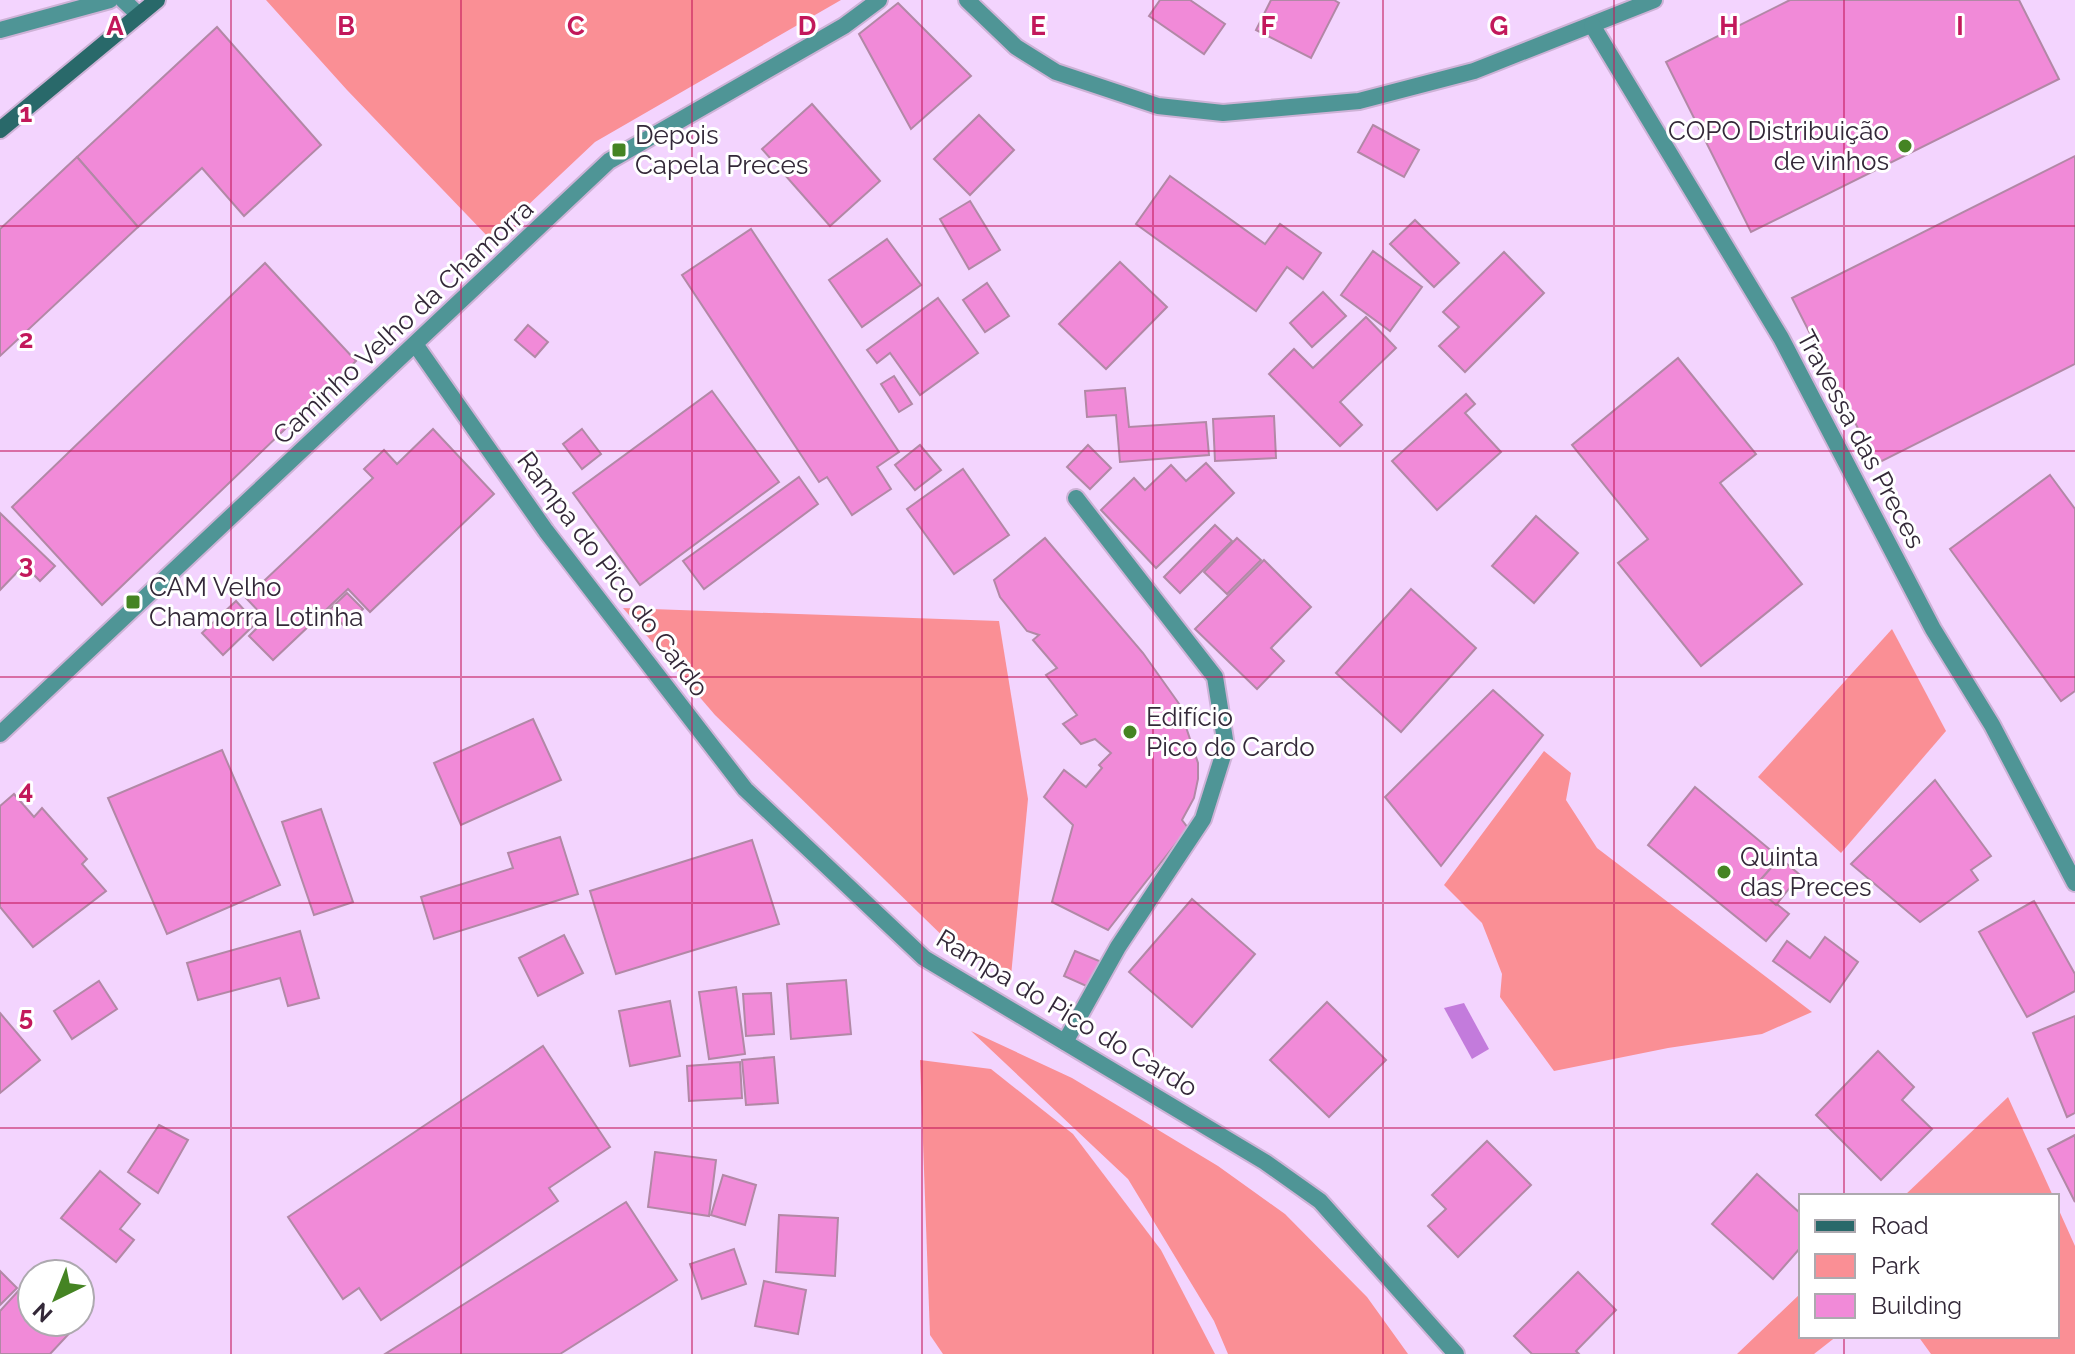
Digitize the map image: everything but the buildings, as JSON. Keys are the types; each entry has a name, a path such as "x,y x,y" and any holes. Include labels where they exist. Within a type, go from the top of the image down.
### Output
{"main road":[{"path":"0,130 157,0"}],"street":[{"path":"0,30 110,0"},
{"path":"123,0 139,15"},
{"name":"Caminho Velho da Chamorra","path":"0,734 609,161 844,26 879,0"},
{"path":"967,0 1016,47 1056,72 1158,106 1223,113 1359,101 1474,71 1654,0"},
{"name":"Travessa das Preces","path":"1592,25 1781,338 1933,629 1992,725 2075,883"},
{"name":"Rampa do Pico do Cardo","path":"415,344 546,531 745,789 924,958 1265,1162 1320,1201 1456,1354"},
{"path":"1065,1042 1118,947 1203,819 1226,746 1215,677 1076,498"}],"green space":[{"path":"266,0 841,0 595,142 491,240 347,90"},
{"path":"623,608 999,621 1028,799 1011,976 954,947 715,715"},
{"path":"1892,629 1946,731 1841,853 1758,777"},
{"path":"1544,751 1571,773 1566,800 1597,848 1812,1012 1762,1034 1668,1048 1554,1071 1500,997 1502,974 1482,923 1444,885"},
{"path":"971,1031 1072,1078 1218,1166 1285,1214 1367,1297 1408,1354 1228,1354 1214,1321 1128,1179"},
{"path":"920,1060 991,1069 1073,1134 1161,1250 1215,1354 943,1354 930,1335"},
{"path":"2008,1097 2052,1194 1906,1194"},
{"path":"2059,1210 2075,1246 2075,1354 1931,1354 1919,1338 2059,1338"},
{"path":"1799,1295 1799,1338 1834,1338 1814,1354 1737,1354"}],"shaded area":[{"path":"1464,1003 1489,1049 1472,1059 1444,1008"}],"place":[{"name":"COPO Distribuição de vinhos","path":"1905,146"},
{"name":"Depois Capela Preces","path":"619,150"},
{"name":"CAM Velho Chamorra Lotinha","path":"133,602"},
{"name":"Edifício Pico do Cardo","path":"1130,732"},
{"name":"Quinta das Preces","path":"1724,872"}]}
